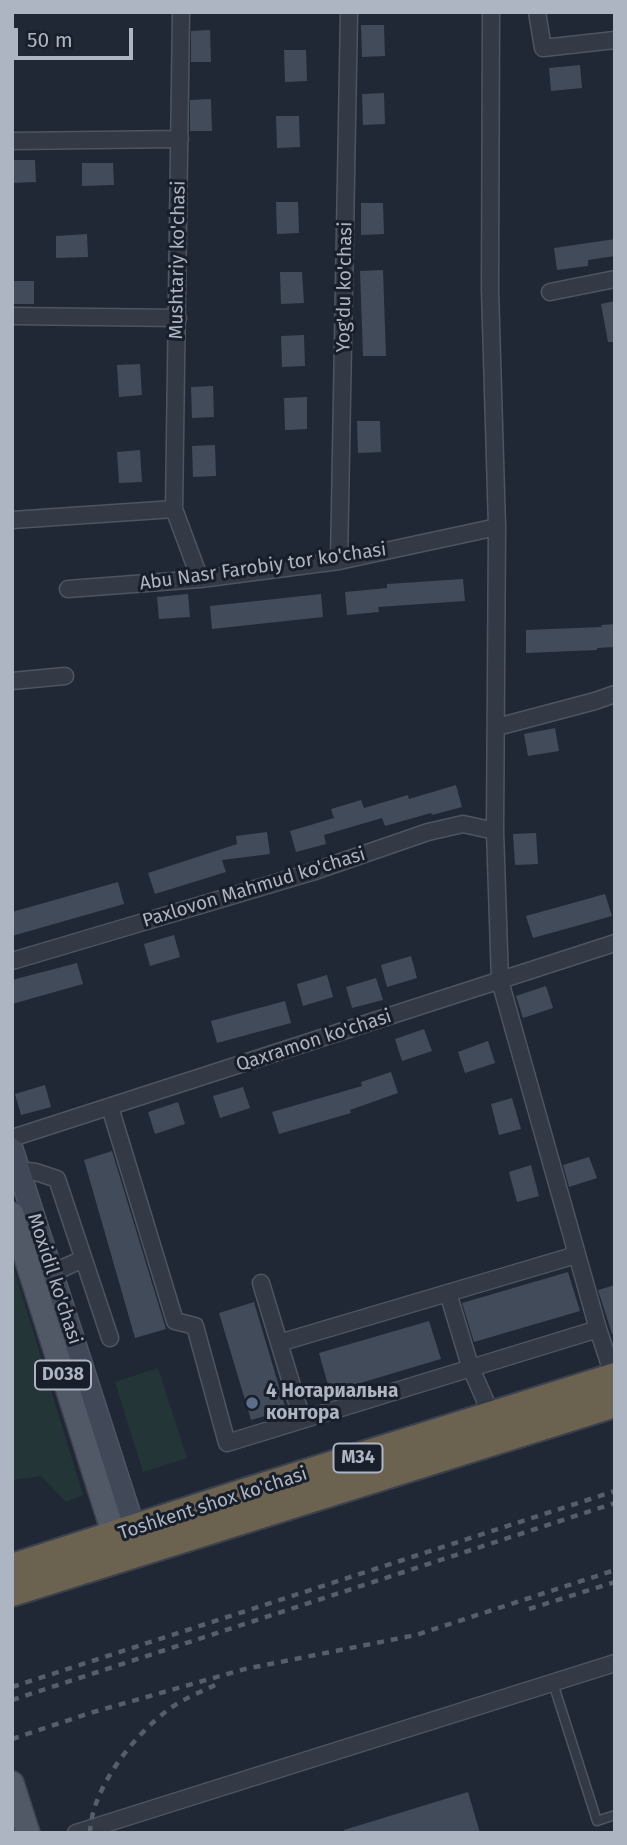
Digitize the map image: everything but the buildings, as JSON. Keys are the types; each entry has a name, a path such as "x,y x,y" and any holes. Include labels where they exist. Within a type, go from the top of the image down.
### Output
{"highway":[{"name":"Toshkent shox ko'chasi","path":"12,1568 128,1543 534,1417 614,1386"},
{"name":"Toshkent shox ko'chasi","path":"12,1592 128,1543 492,1416 534,1417"}],"main road":[{"name":"Moxidil ko'chasi","path":"12,1149 52,1273 128,1543"},
{"name":"D038","path":"12,1214 128,1543"},
{"path":"12,1783 28,1833"}],"street":[{"name":"Mushtariy ko'chasi","path":"174,509 181,12"},
{"name":"Yog'du ko'chasi","path":"339,561 349,12"},
{"path":"491,12 490,290 497,527 495,831 500,981 614,1386"},
{"path":"537,12 543,48 615,40"},
{"path":"12,141 180,139"},
{"path":"550,292 615,279"},
{"path":"12,316 178,318"},
{"path":"12,520 174,509 200,579"},
{"name":"Abu Nasr Farobiy tor ko'chasi","path":"68,589 200,579 339,561 497,527"},
{"path":"12,681 65,676"},
{"path":"497,727 615,694"},
{"name":"Paxlovon Mahmud ko'chasi","path":"12,961 312,872 428,832 463,824 495,831"},
{"name":"Qaxramon ko'chasi","path":"12,1138 615,943"},
{"path":"110,1107 175,1321 195,1326 227,1443 597,1329"},
{"path":"19,1170 57,1179 110,1338"},
{"path":"279,1343 576,1255"},
{"path":"52,1273 83,1259"},
{"path":"261,1283 302,1419"},
{"path":"448,1293 470,1366 492,1416"},
{"path":"76,1833 615,1663"}],"lane":[{"path":"553,1683 597,1821 615,1815"}],"shaded area":[{"path":"12,1262 83,1495 66,1502 41,1476 12,1480"},
{"path":"158,1368 187,1458 143,1472 115,1382"}],"railway":[{"path":"12,1687 615,1491"},
{"path":"12,1700 615,1503"},
{"path":"12,1739 90,1713 245,1669 416,1635 615,1570"},
{"path":"529,1609 615,1582"},
{"path":"90,1833 92,1816 106,1781 129,1748 168,1710 217,1684"}],"place":[{"name":"4 Нотариальна контора","path":"252,1403"}]}
